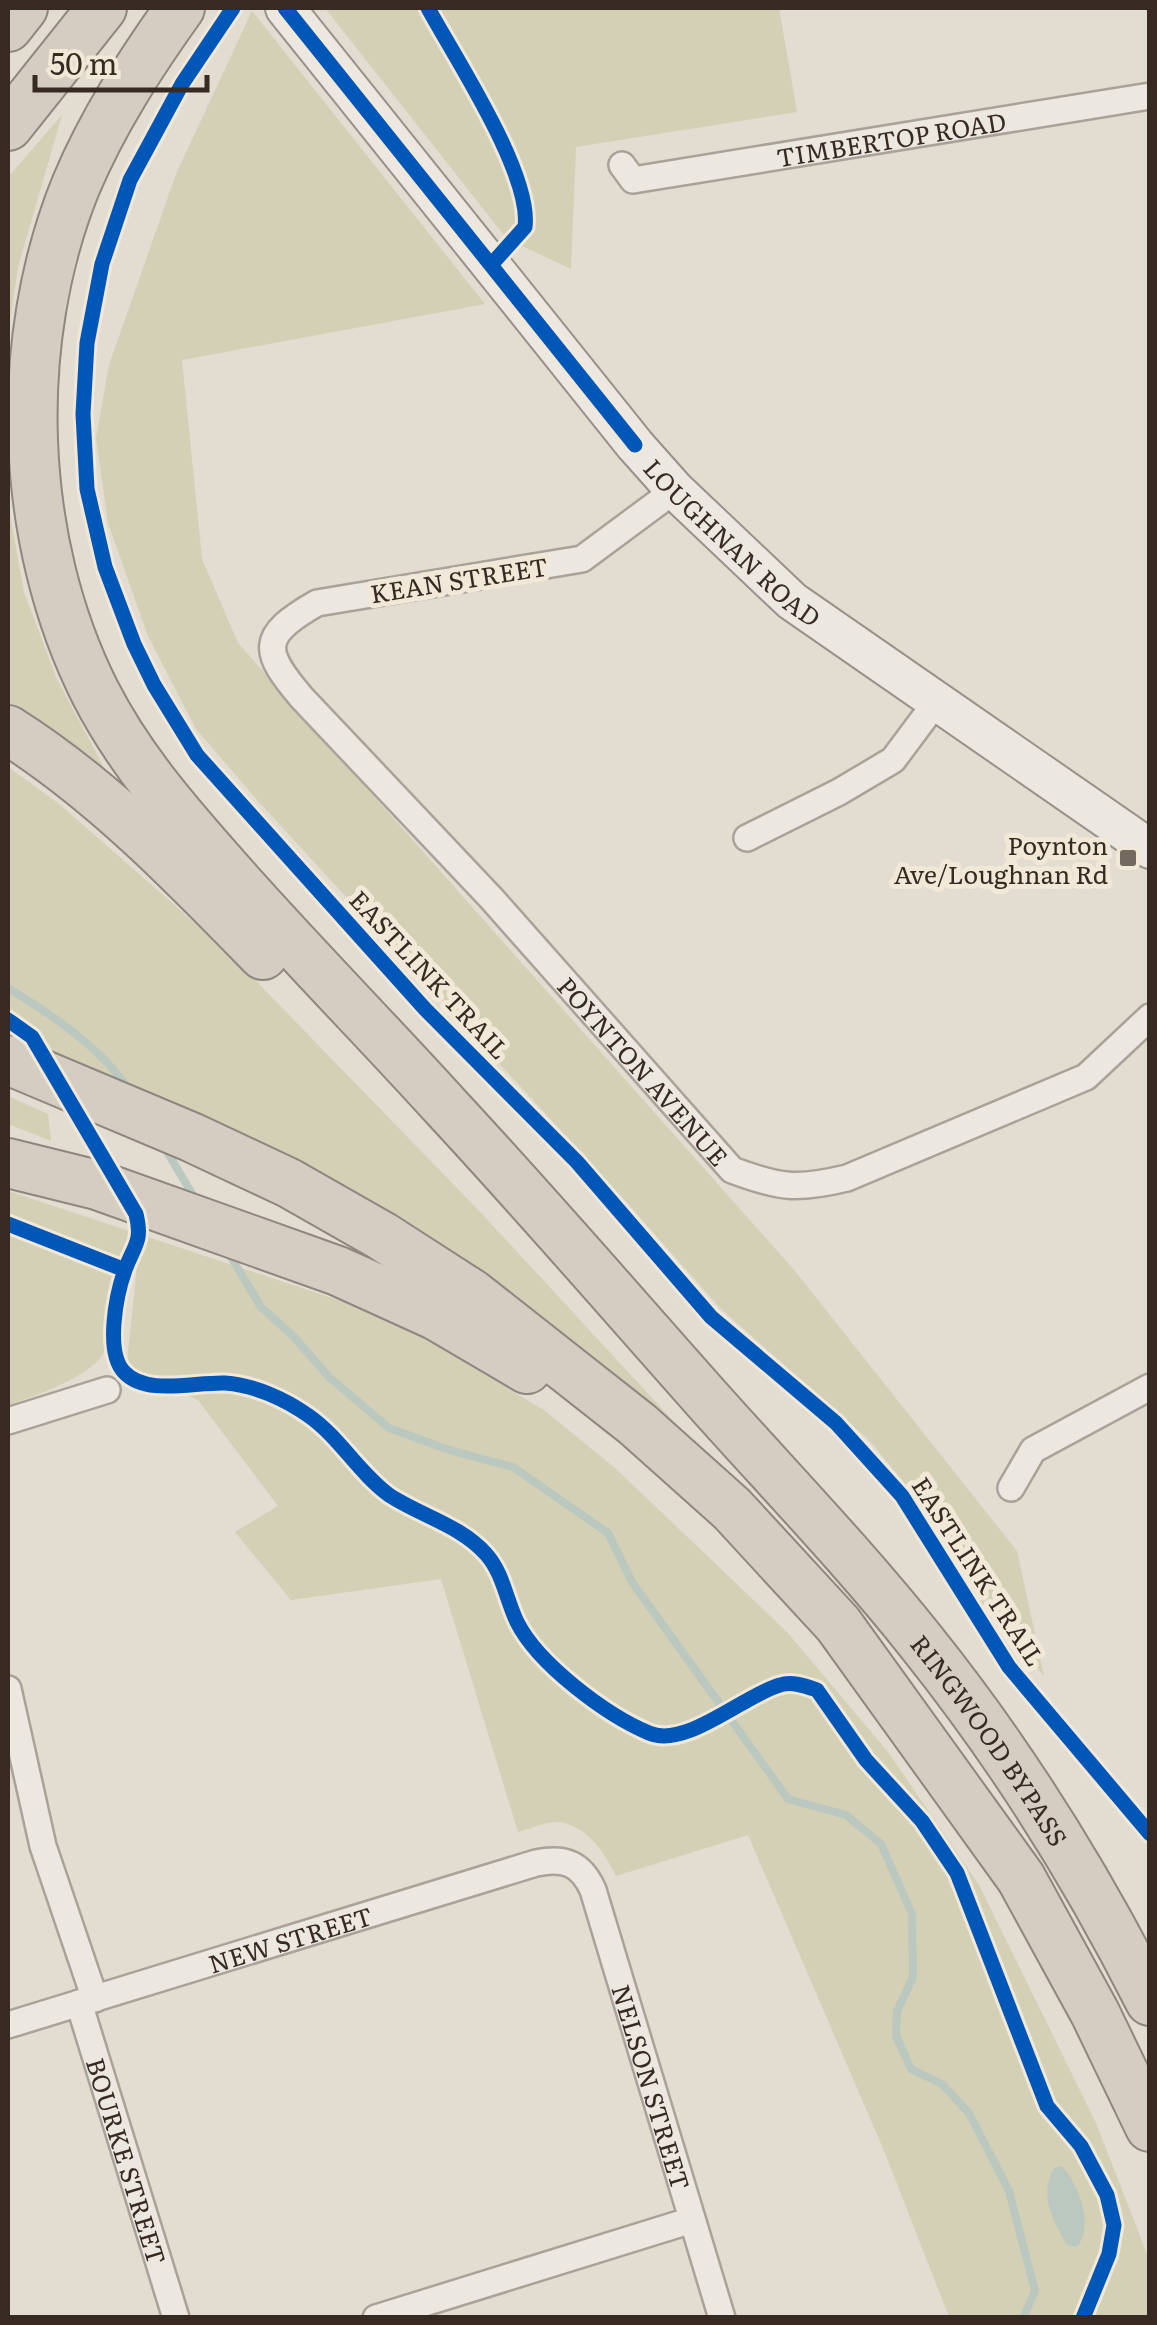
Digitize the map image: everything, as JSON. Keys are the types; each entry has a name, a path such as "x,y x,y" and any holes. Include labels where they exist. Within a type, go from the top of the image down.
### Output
{"highway":[{"path":"8,27 23,8"},
{"path":"8,126 102,8"},
{"path":"180,8 110,112 75,188 52,258 38,328 32,403 36,478 48,554 69,628 94,691 126,744 176,812 448,1108 798,1500"},
{"path":"13,734 58,765 149,843 235,926 798,1500"},
{"path":"25,1066 191,1136 289,1183 472,1294 637,1424 732,1509 838,1624 914,1726"},
{"path":"8,1142 97,1185"},
{"path":"8,1162 97,1185 384,1289 533,1372 624,1437 746,1547 914,1726"},
{"name":"RINGWOOD BYPASS","path":"798,1500 923,1644 993,1739 1086,1886 1150,2001"},
{"name":"RINGWOOD BYPASS","path":"914,1726 1021,1878 1095,2013 1150,2127"}],"main road":[{"name":"LOUGHNAN ROAD","path":"285,8 675,490 792,601 1150,849"}],"street":[{"name":"TIMBERTOP ROAD","path":"628,182 1150,96"},
{"name":"KEAN STREET","path":"282,674 271,654 273,641 300,613 318,603 582,558 675,490"},
{"name":"POYNTON AVENUE","path":"282,674 492,899 732,1170 774,1185 811,1187 847,1178 1086,1077 1150,1017"},
{"path":"747,838 893,760 937,701"},
{"path":"1012,1488 1033,1450 1150,1386"},
{"path":"8,1420 107,1390"},
{"name":"BOURKE STREET","path":"8,1689 43,1846 176,2318"},
{"name":"NEW STREET","path":"8,2025 536,1863 556,1859 572,1862"},
{"name":"NELSON STREET","path":"572,1862 588,1877 593,1890 722,2318"},
{"path":"376,2318 692,2220"}],"shaded area":[{"path":"325,8 779,8 797,112 576,147 571,269 507,239"},
{"path":"252,11 485,304 182,360 202,559 238,643 795,1271 1017,1551 1044,1676 979,1600 920,1502 870,1441 720,1308 258,801 196,729 148,636 108,523 96,438 109,365 176,174"},
{"path":"62,115 18,267 8,335 8,177"},
{"path":"8,504 24,592 56,677 110,779 8,713"},
{"path":"8,767 58,803 228,952 484,1216 702,1452 8,1037"},
{"path":"8,1096 48,1114 51,1141 8,1124"},
{"path":"8,1191 387,1316 544,1410 616,1469 787,1632 888,1752 979,1885 1096,2123 1149,2259 1149,2317 949,2317 885,2153 748,1835 616,1876 594,1842 578,1828 558,1822 518,1832 441,1579 291,1600 235,1532 278,1506 198,1400 126,1371 137,1267 8,1213"},
{"path":"8,1229 114,1269 110,1325 103,1354 74,1378 8,1405"},
{"path":"1062,2166 1082,2205 1084,2228 1077,2247 1067,2245 1048,2198 1049,2178 1054,2168"}],"waterway":[{"path":"8,988 91,1047 129,1091"},
{"path":"163,1145 197,1202"},
{"path":"228,1252 261,1307 329,1377 389,1428 513,1467 608,1533 632,1582 788,1799 846,1815 881,1844 912,1914 913,1977 897,2011 896,2036 911,2069 942,2084 969,2113 1009,2191 1035,2291 1023,2318"}],"cycle path":[{"name":"EASTLINK TRAIL","path":"233,8 182,84 130,180 102,264 87,343 83,414 87,489 105,567 154,685 197,755 425,1009 577,1162 711,1317 836,1423 902,1496 1009,1667 1150,1834"},
{"path":"285,8 635,445"},
{"path":"428,8 505,148 524,204 525,227 491,265"},
{"path":"8,1020 32,1037 136,1214 138,1237 122,1281 114,1323 115,1351 124,1372 157,1386 225,1383 247,1387 280,1399 309,1416 389,1495 476,1544 496,1569 517,1622 540,1655 594,1701 649,1733 680,1734 780,1685 817,1690 866,1760 922,1821 957,1873 1047,2106 1081,2146 1107,2195 1114,2225 1109,2254 1083,2318"},
{"path":"8,1224 125,1270"}],"place":[{"name":"Poynton Ave/Loughnan Rd","path":"1128,858"}]}
